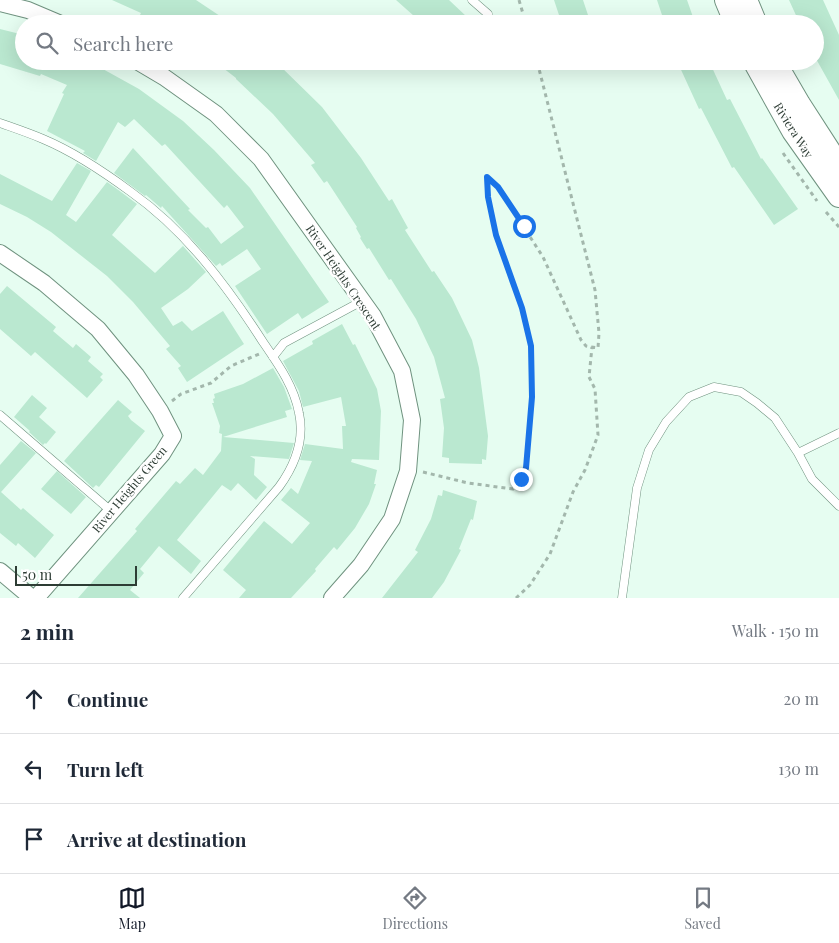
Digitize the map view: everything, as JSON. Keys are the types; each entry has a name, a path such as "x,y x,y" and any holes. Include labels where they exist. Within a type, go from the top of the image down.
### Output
{"street":[{"path":"726,0 732,15"},
{"path":"746,0 752,15"},
{"path":"0,3 39,15"},
{"name":"River Heights Crescent","path":"152,70 216,114 261,159 373,316 402,371 412,420 408,471 392,519 361,565 332,598"},
{"name":"Riviera Way","path":"759,70 793,131 839,196"},
{"name":"Riviera Way","path":"779,70 820,139 839,166"},
{"name":"River Heights Green","path":"0,253 44,283 98,329 136,374 160,411 173,436 162,454 34,598"},
{"path":"0,571 34,598"}],"lane":[{"path":"472,0 488,14"},
{"path":"0,123 44,139 90,164 132,193 172,226 213,270 239,304 283,371 293,394 300,413 301,433 298,453 291,471 182,598"},
{"path":"273,357 284,342 362,301"},
{"path":"622,598 637,488 648,450 666,422 689,397 714,387 741,392 775,418 798,453 812,479 839,506"},
{"path":"0,415 111,511"},
{"path":"798,453 839,433"}],"path":[{"path":"519,0 523,15"},
{"path":"420,471 468,483 513,488 521,479 526,468 532,397 531,346 522,308 496,235 488,197 487,177 498,187 543,257 581,340 586,346 598,348 599,333 595,290 539,70"},
{"path":"516,598 530,585 550,554 573,492 585,470 598,435 595,389 589,377 592,347"}],"building":[{"path":"112,0 196,0 218,15 140,15 141,13"},
{"path":"396,0 449,0 465,15 413,15"},
{"path":"554,0 583,0 588,15 559,15"},
{"path":"657,0 687,0 692,15 662,15"},
{"path":"789,0 823,0 839,35 839,100 822,70 824,70 824,15 796,15"},
{"path":"0,29 15,33 15,68 0,64"},
{"path":"20,70 105,70 139,89 183,121 250,188 329,302 302,319 298,313 267,334 235,286 261,269 247,249 222,266 220,263 216,266 162,206 161,208 114,173 133,148 190,209 188,210 206,228 208,227 221,244 244,227 227,205 224,208 165,144 162,146 134,119 125,127 118,122 96,161 83,153 85,151 47,131 67,85 41,74 40,76"},
{"path":"226,70 284,70 322,107 361,158 389,201 392,199 408,228 405,230 432,272 434,271 452,298 472,340 479,368 488,436 486,460 482,459 482,464 449,463 449,458 442,457 444,428 440,399 445,398 434,357 416,319 391,279 389,280 369,248 367,249 360,238 357,227 327,181 324,183 311,165 315,163 273,114"},
{"path":"681,70 713,70 727,100 730,99 761,159 798,209 774,225 734,167 732,168 701,108 699,109"},
{"path":"77,163 91,171 66,215 76,222 107,182 117,189 137,204 112,235 155,273 183,246 206,272 188,289 161,308 173,326 182,321 192,331 223,311 244,344 187,382 178,368 181,366 166,349 170,346 133,302 107,276 51,232 27,217 0,204 0,174 52,201"},
{"path":"7,286 56,327 53,331 73,348 76,344 91,357 88,361 103,374 100,377 103,380 87,398 35,352 31,356 0,329 0,294"},
{"path":"342,324 353,345 355,344 377,389 381,411 379,460 352,459 351,462 377,470 374,484 376,484 369,504 355,528 337,550 334,547 315,569 316,571 291,598 239,598 246,590 223,570 264,521 292,544 310,523 281,500 291,488 298,494 312,461 300,460 305,444 343,449 342,426 346,426 341,397 303,407 299,391 283,361 313,344 312,341"},
{"path":"273,368 284,387 292,409 285,411 287,417 223,437 294,443 289,459 250,456 255,459 254,475 267,487 256,500 238,483 231,491 222,485 177,540 201,561 191,574 159,546 140,569 144,573 130,590 140,598 78,598 137,531 135,529 176,481 180,484 195,468 203,475 221,451 222,434 219,433 220,426 212,403 214,403 214,394 243,384"},
{"path":"32,395 47,408 39,417 56,432 43,445 14,417"},
{"path":"118,400 132,412 128,416 131,420 145,431 99,487 96,485 93,488 64,461"},
{"path":"21,441 36,453 1,492 54,535 35,558 18,543 16,546 0,533 0,465"},
{"path":"57,471 86,497 71,514 41,489"},
{"path":"443,490 477,501 473,520 471,519 459,549 461,550 444,582 432,598 382,598 418,552 415,550 431,519 438,495 442,496"}],"route":[{"path":"521,479 526,468 532,397 531,346 522,308 496,235 488,197 487,177 498,187 524,226"}]}
